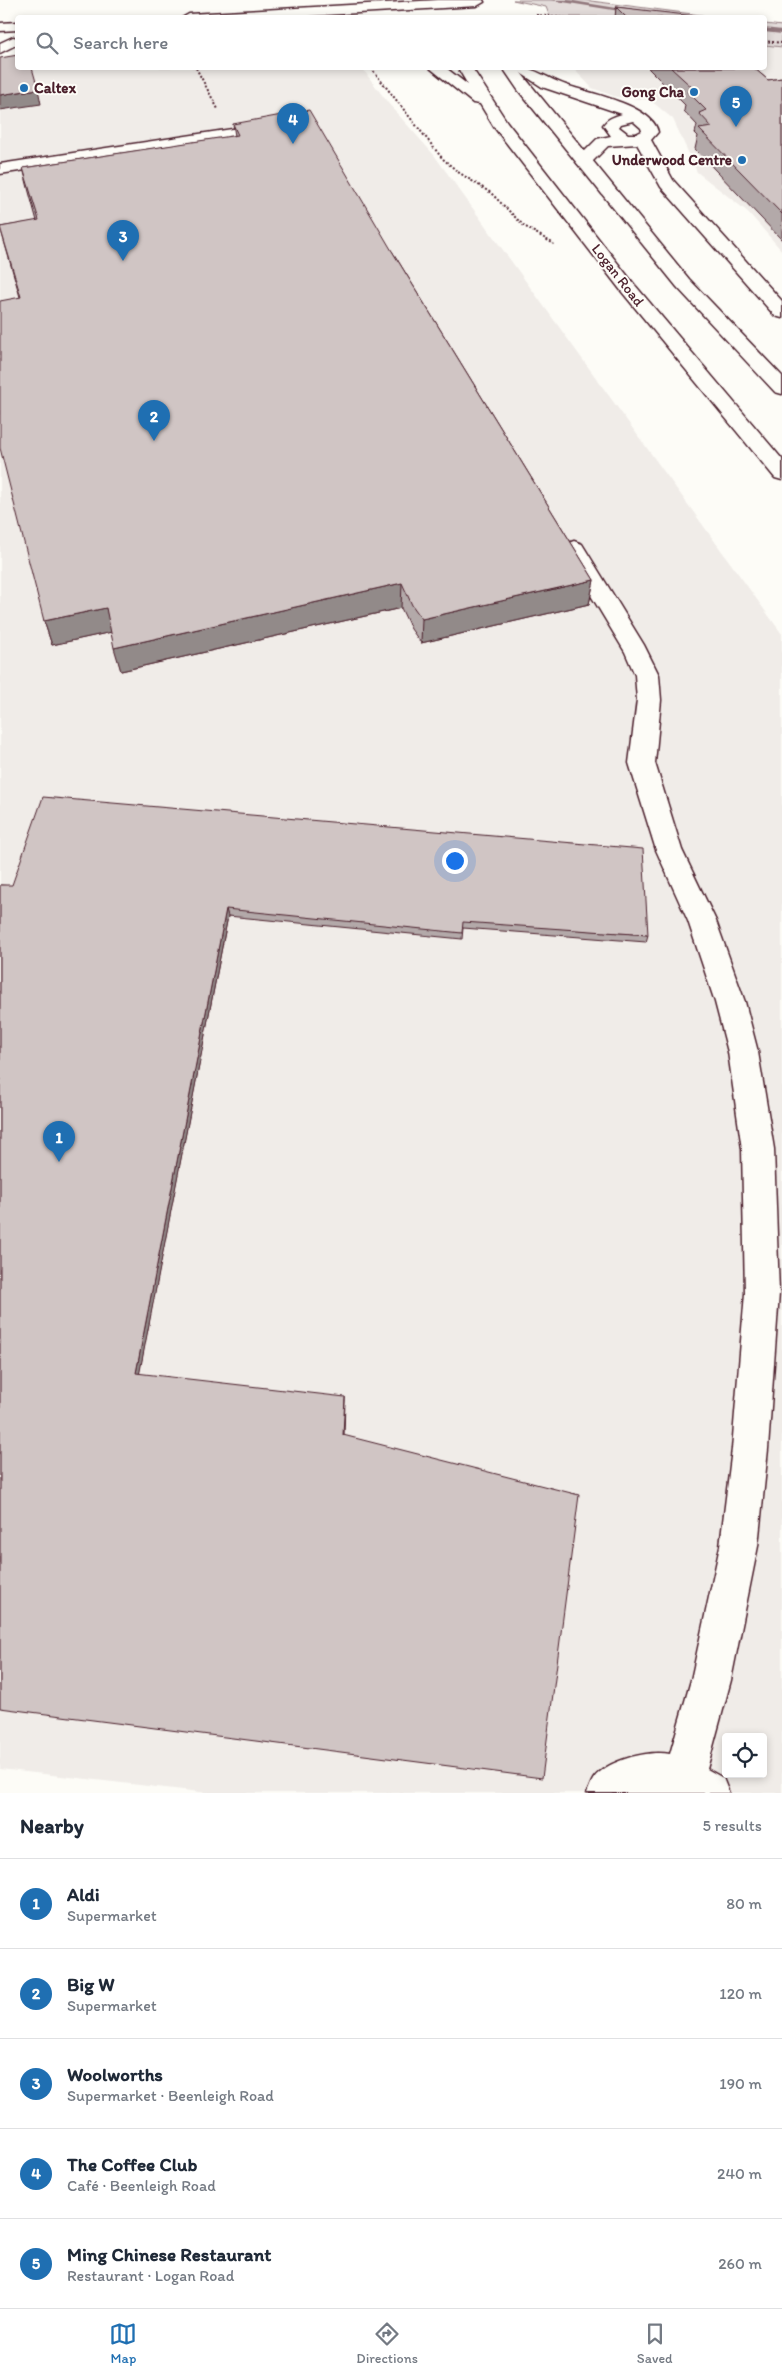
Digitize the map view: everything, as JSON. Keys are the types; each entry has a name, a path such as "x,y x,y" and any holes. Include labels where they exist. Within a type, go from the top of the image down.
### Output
{"main road":[{"path":"268,13 349,0"},
{"path":"237,15 480,8"},
{"path":"404,15 439,9"},
{"path":"0,27 15,26"},
{"path":"440,70 491,110"},
{"name":"Logan Road","path":"466,70 491,110 628,288 782,473"},
{"path":"511,70 523,87 683,283 782,388"},
{"path":"524,70 550,85 634,116 648,126 649,134 633,139 603,142 584,161"},
{"path":"634,116 615,121 611,125 618,135 649,146 658,168 667,183 782,312"},
{"path":"0,169 286,126"},
{"path":"565,536 632,644 647,675 649,700 642,763 669,850 702,921 730,1002 743,1052 758,1149 762,1293 750,1449 739,1546 711,1680 696,1786 657,1771 631,1777 608,1793"}],"path":[{"path":"767,41 782,43"},
{"path":"197,70 218,111"},
{"path":"373,70 442,158 458,172 491,193 524,226"}],"shaded area":[{"path":"513,0 583,0 700,15 549,15 546,7"},
{"path":"767,24 782,26 782,47 767,45"},
{"path":"767,45 782,47 782,251 748,212 697,172 673,119 650,100 616,97 592,88 575,70 767,70"},
{"path":"0,60 15,67 15,70 363,70 388,103 434,155 782,634 782,1793 209,1793 0,1769"}],"building":[{"path":"616,7 686,15 624,15"},
{"path":"15,56 15,70 33,70 38,89 0,95 0,58"},
{"name":"Underwood Centre","path":"673,70 756,70 768,80 782,78 782,214 699,129 712,127 699,113 706,110 688,92 695,90"},
{"path":"309,110 392,251 594,580 422,619 412,605 402,583 114,648 106,608 44,621 0,448 0,301 21,297 0,227 39,220 23,168 238,135 233,124"},
{"path":"43,797 643,849 648,935 463,922 462,933 226,909 136,1373 345,1397 343,1435 579,1495 542,1778 0,1708 0,885 12,885"}],"waterway":[{"path":"553,0 632,11"},
{"path":"767,30 782,32"}],"place":[{"name":"Caltex","path":"24,88"},
{"name":"Gong Cha","path":"694,92"},
{"name":"Ming Chinese Restaurant","path":"736,127"},
{"name":"The Coffee Club","path":"293,144"},
{"name":"Underwood Centre","path":"742,160"},
{"name":"Woolworths","path":"123,261"},
{"name":"Big W","path":"154,441"},
{"name":"Aldi","path":"59,1162"}]}
